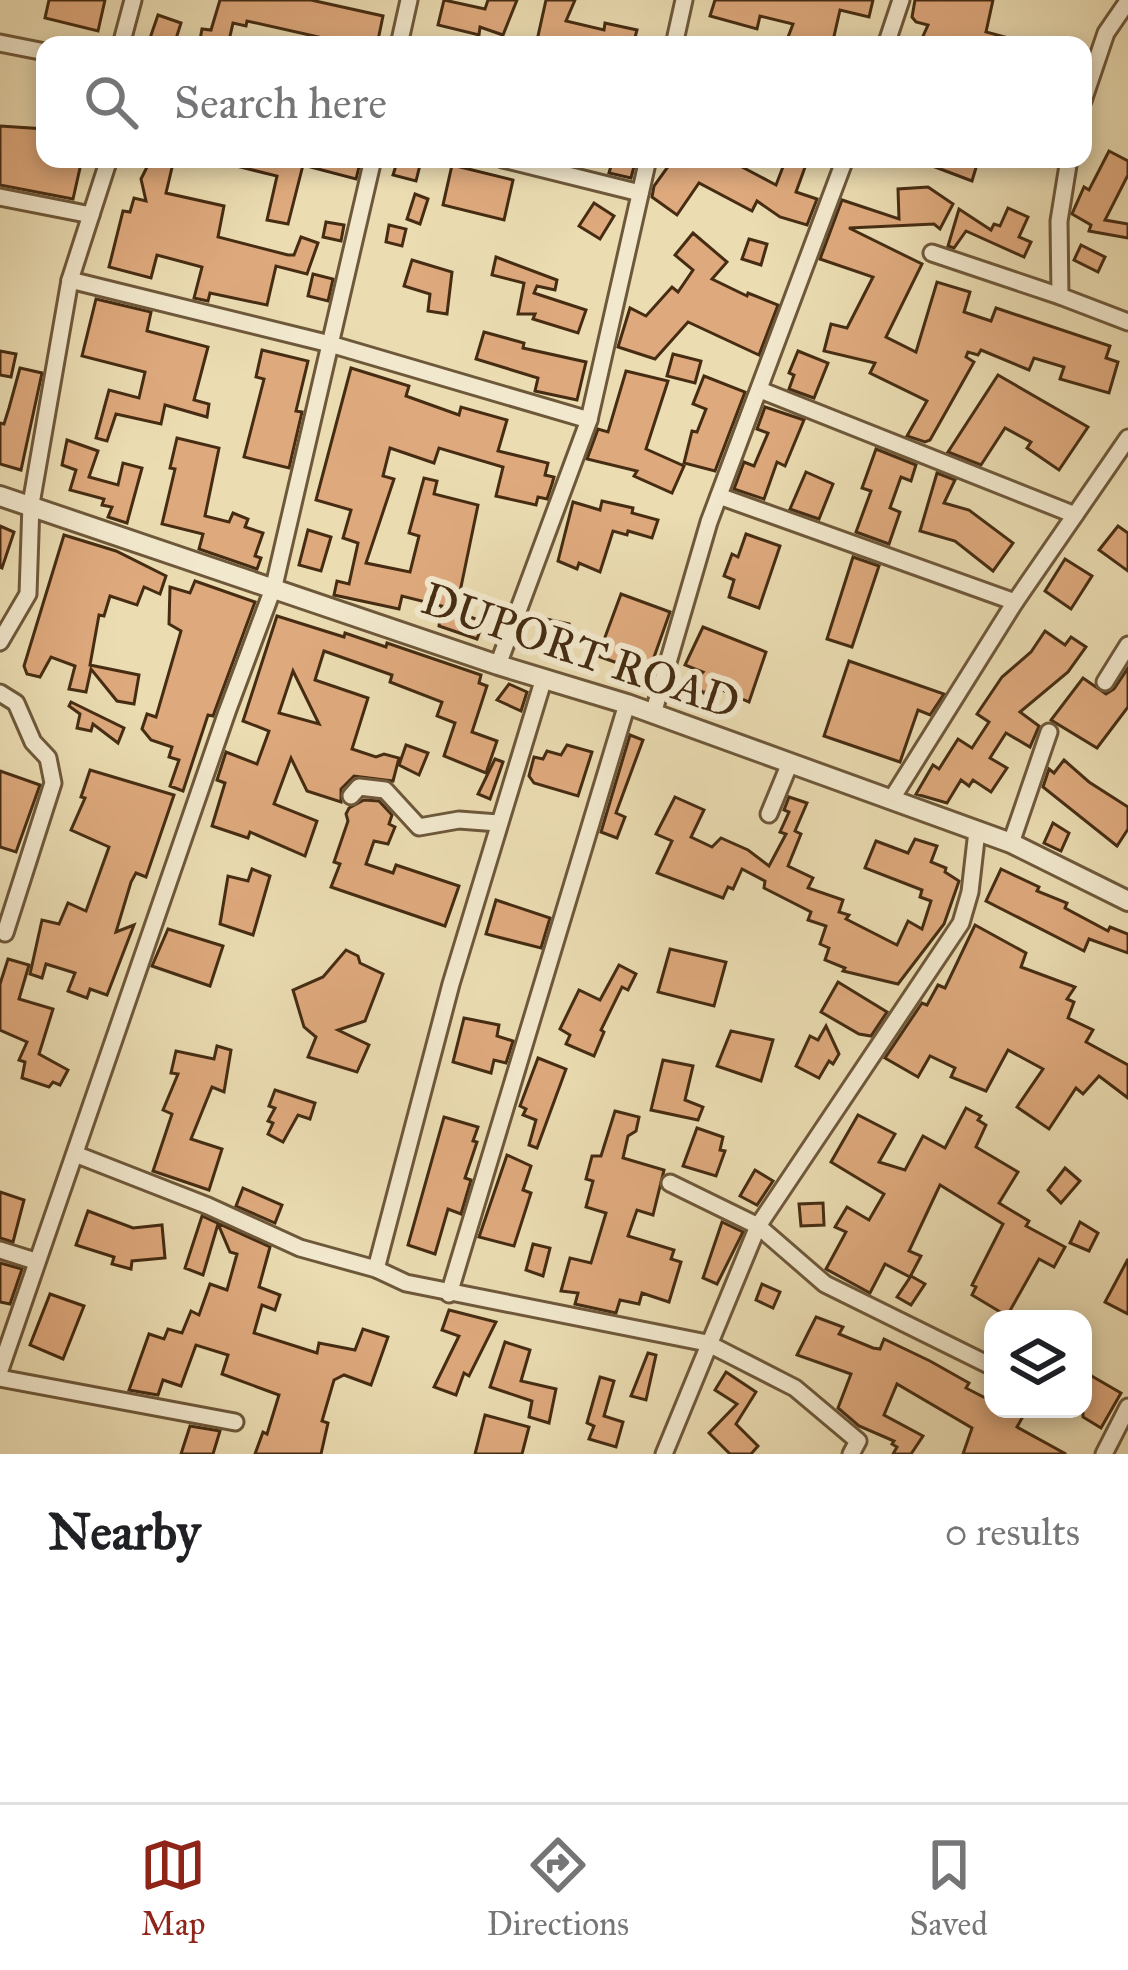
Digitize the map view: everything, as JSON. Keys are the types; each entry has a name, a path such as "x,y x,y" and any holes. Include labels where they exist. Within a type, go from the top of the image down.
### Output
{"street":[{"path":"124,36 134,0"},
{"path":"401,36 409,0"},
{"path":"676,36 684,0"},
{"path":"889,36 901,0"},
{"path":"1092,74 1106,33 1128,1"},
{"path":"0,43 36,50"},
{"path":"0,642 28,594 31,504 70,280 106,168"},
{"path":"236,1422 0,1374 35,1261 274,586 371,168"},
{"path":"539,168 640,193"},
{"path":"498,665 589,420 646,168"},
{"path":"653,714 719,496 842,168"},
{"path":"1060,296 1057,256 1068,168"},
{"path":"0,197 91,215"},
{"path":"932,253 1128,322"},
{"path":"70,280 330,344 589,420"},
{"path":"760,390 1075,515"},
{"path":"892,800 1015,602 1126,446"},
{"name":"DUPORT ROAD","path":"0,496 626,704 1011,844 1128,901"},
{"path":"719,496 1015,602"},
{"path":"1105,682 1128,645"},
{"path":"376,1269 498,823 544,678"},
{"path":"0,693 16,703 33,742 47,758 53,783 5,933"},
{"path":"449,1294 626,704"},
{"path":"1011,844 1049,732"},
{"path":"769,814 790,763"},
{"path":"351,796 359,788 386,790 415,833 459,820 498,823"},
{"path":"664,1454 758,1226 961,923 977,831"},
{"path":"75,1154 300,1248 376,1269 406,1283 707,1343 796,1388 858,1441 851,1454"},
{"path":"670,1183 758,1226 825,1284 984,1363"},
{"path":"0,1250 35,1261"},
{"path":"1104,1454 1128,1407"}],"building":[{"path":"49,0 105,0 98,31 45,18"},
{"path":"220,0 311,0 383,16 379,36 314,36 247,21 246,26 233,23 230,36 201,36 202,29 211,30"},
{"path":"444,0 485,9 488,0 517,0 503,35 480,27 479,35 438,25"},
{"path":"546,0 575,0 566,21 604,30 605,23 637,30 635,36 538,36"},
{"path":"715,0 873,0 869,17 840,10 834,36 788,36 793,24 760,16 757,29 710,16"},
{"path":"915,0 993,0 986,32 1001,36 923,36 928,25 912,17"},
{"path":"158,15 181,23 177,36 151,36"},
{"path":"0,126 36,128 36,168 80,168 73,199 0,185"},
{"path":"1109,151 1128,161 1128,175 1105,220 1128,224 1128,238 1089,231 1091,225 1072,214"},
{"path":"146,168 172,168 166,193 224,206 218,237 288,255 294,255 301,237 318,243 307,274 276,266 267,305 210,293 208,301 194,298 202,267 157,255 151,278 109,267 123,211 130,212 134,198 146,201 141,179"},
{"path":"244,168 302,168 288,224 267,220 277,176"},
{"path":"314,168 359,168 356,179"},
{"path":"395,168 419,168 416,181 393,175"},
{"path":"451,168 513,180 504,220 443,205"},
{"path":"610,168 634,168 631,178 609,173"},
{"path":"667,168 744,168 776,185 783,168 805,168 796,192 817,199 807,225 780,217 757,201 752,211 699,183 677,215 652,197"},
{"path":"938,168 976,168 972,181"},
{"path":"928,187 953,204 940,229 934,224 849,228 922,264 886,337 916,352 937,282 970,292 964,312 991,321 996,308 1110,346 1106,358 1118,362 1109,393 1060,379 1064,367 1034,358 1029,370 981,350 978,355 968,352 966,357 974,362 925,442 907,436 927,401 870,373 875,363 824,351 831,324 847,328 873,277 820,259 842,200 899,219 898,189"},
{"path":"415,194 428,199 420,224 407,219"},
{"path":"594,203 614,216 600,239 579,226"},
{"path":"1008,208 1028,217 1019,237 1031,242 1024,257 966,231 954,248 948,246 959,209 991,230 994,224 1000,226"},
{"path":"326,222 344,225 341,241 323,237"},
{"path":"389,225 406,229 402,246 386,242"},
{"path":"693,233 727,262 712,279 778,305 759,355 688,322 655,359 618,347 630,308 646,316 672,287 678,292 693,270 675,255"},
{"path":"749,239 767,244 761,265 742,259"},
{"path":"1081,245 1105,257 1098,272 1074,260"},
{"path":"496,257 557,280 555,290 537,286 534,293 586,310 578,333 533,319 535,314 518,314 524,283 492,275"},
{"path":"412,260 452,272 447,314 428,311 430,294 404,286"},
{"path":"313,274 333,279 328,301 308,296"},
{"path":"96,299 151,312 147,331 208,347 194,400 209,404 207,417 165,405 161,424 116,414 107,441 96,438 109,390 139,398 145,372 82,356"},
{"path":"484,332 524,343 523,348 586,362 577,400 535,391 538,378 476,359"},
{"path":"262,350 308,361 289,468 244,457 264,379 256,377"},
{"path":"0,351 16,354 11,377 0,375"},
{"path":"798,351 828,363 814,398 789,389 794,375 789,373"},
{"path":"673,354 701,361 695,383 667,376"},
{"path":"20,368 42,373 21,470 0,464 0,423 4,424"},
{"path":"351,368 409,386 406,396 459,415 461,407 507,420 498,451 548,463 545,475 554,477 552,484 547,499 538,497 536,505 496,496 503,467 439,448 434,463 390,448 383,476 394,479 366,563 410,572 419,536 409,533 424,478 437,481 434,494 478,505 456,611 483,622 477,639 439,626 442,606 402,596 399,609 334,595 337,581 349,584 358,543 343,538 351,510 316,500"},
{"path":"626,371 668,381 646,449 684,466 672,493 634,476 637,471 587,459 598,429 608,432"},
{"path":"998,375 1088,427 1059,470 1027,448 1031,442 1005,428 981,465 948,452"},
{"path":"704,376 745,392 715,471 684,463 692,431 697,432 706,409 693,404"},
{"path":"765,407 804,420 785,466 777,462 764,499 734,489 744,462 754,466 768,433 757,429"},
{"path":"177,438 219,448 205,516 229,522 233,513 248,519 245,527 263,533 255,556 261,558 257,569 199,549 203,534 162,524"},
{"path":"67,440 98,451 89,477 118,485 123,463 142,468 127,523 108,517 112,507 102,505 104,499 70,490 76,470 62,465"},
{"path":"876,449 916,465 911,481 901,477 890,508 900,512 889,544 856,532 871,491 862,488"},
{"path":"806,472 833,484 819,519 790,509"},
{"path":"937,473 955,480 944,503 969,510 1013,543 993,571 955,541 920,531"},
{"path":"602,501 658,520 652,538 613,531 600,572 558,561 573,502 600,510"},
{"path":"0,526 14,532 2,568 0,567"},
{"path":"1118,526 1128,533 1128,571 1099,550"},
{"path":"308,530 331,537 321,571 299,565"},
{"path":"746,534 780,546 759,608 729,597 734,580 724,576"},
{"path":"64,535 116,551 166,576 160,594 144,587 137,605 110,596 104,616 99,615 90,665 139,675 134,704 117,701 91,669 86,692 69,689 75,666 51,657 40,677 27,674 24,666"},
{"path":"853,557 879,566 852,647 827,639"},
{"path":"1065,559 1092,576 1071,609 1045,591"},
{"path":"195,581 255,602 213,716 208,715 183,791 170,786 179,760 169,757 172,747 151,740 142,729 147,714 156,717 181,631 169,624 170,587 190,593"},
{"path":"621,594 670,612 648,674 598,656"},
{"path":"277,616 344,637 345,633 386,647 387,643 481,675 479,683 487,686 472,732 497,741 486,773 444,756 455,723 437,716 442,702 390,682 392,675 324,651 315,680 368,698 352,749 399,758 393,781 354,776 341,789 341,802 307,791 291,758 274,804 317,821 305,856 250,832 248,838 212,826 225,783 217,780 226,752 257,764 269,731 243,721","holes":["293,671 319,724 279,713"]},
{"path":"546,619 569,624 563,652 540,648"},
{"path":"703,627 766,652 749,702 713,686 704,693 693,683 703,672 685,665"},
{"path":"1045,631 1065,645 1071,637 1086,647 1068,672 1020,712 1039,726 1030,747 1006,733 990,758 1007,768 991,792 973,780 969,786 961,780 947,803 916,794 933,765 939,769 958,739 972,748 989,722 977,714 1002,677 1031,652"},
{"path":"849,661 944,694 930,715 918,710 900,762 824,736"},
{"path":"1128,668 1128,707 1097,748 1051,720 1083,678 1106,694"},
{"path":"509,684 527,692 521,711 497,700"},
{"path":"71,702 124,728 118,743 93,724 91,731 77,728 80,714 69,706"},
{"path":"630,735 643,740 616,813 625,817 617,838 601,832"},
{"path":"406,745 428,753 419,775 399,765"},
{"path":"567,745 592,752 578,796 534,783 529,776 534,757 543,759 547,751 561,755"},
{"path":"495,759 503,762 490,799 478,794"},
{"path":"1064,760 1128,807 1128,829 1117,846 1043,787 1049,769 1054,773"},
{"path":"90,770 174,795 146,877 136,873 131,882 116,932 134,925 107,995 90,989 87,998 68,991 75,973 46,964 42,978 30,974 42,920 59,924 68,903 86,911 109,847 71,830 85,798 81,797"},
{"path":"0,771 40,785 16,852 0,847"},
{"path":"675,797 704,810 691,837 712,847 721,838 769,866 786,834 780,832 789,812 784,810 789,797 807,803 788,866 813,878 808,888 843,900 839,912 849,915 846,919 897,945 908,921 922,929 931,901 920,897 922,890 865,868 876,841 908,853 915,839 937,846 931,862 959,881 944,924 898,984 843,971 845,968 825,960 829,948 820,944 826,926 808,920 811,912 764,888 765,881 742,869 723,898 657,873 672,841 656,834"},
{"path":"364,800 379,801 392,815 389,824 395,827 388,844 374,841 366,864 393,873 396,865 459,886 445,926 331,887 340,864 334,862 348,821 346,814"},
{"path":"1053,823 1069,833 1061,851 1044,843"},
{"path":"252,869 270,876 253,935 220,924 228,876 248,881"},
{"path":"1001,869 1067,903 1065,908 1108,931 1110,927 1128,934 1128,953 1089,939 1084,951 986,901"},
{"path":"496,900 550,918 541,948 486,934"},
{"path":"975,925 1026,953 1021,967 1075,987 1067,999 1074,1002 1068,1018 1093,1030 1086,1042 1128,1065 1128,1098 1099,1076 1083,1094 1076,1088 1049,1129 1017,1107 1043,1069 1008,1050 986,1091 951,1077 955,1068 930,1056 918,1077 885,1058 922,1003 927,1005 938,985 945,988"},
{"path":"168,929 223,946 210,986 152,966"},
{"path":"670,949 726,962 714,1006 658,992"},
{"path":"346,950 383,974 365,1021 338,1030 369,1045 357,1072 308,1057 316,1037 304,1027 293,990 323,977"},
{"path":"8,959 29,965 19,999 53,1009 39,1054 68,1070 60,1085 53,1082 49,1087 22,1078 25,1062 19,1060 27,1042 0,1030 0,984"},
{"path":"619,965 636,974 628,990 622,987 594,1056 566,1044 570,1035 560,1029 579,990 600,1000"},
{"path":"838,982 887,1012 871,1036 821,1012"},
{"path":"464,1018 499,1025 497,1036 513,1041 506,1063 494,1060 491,1073 453,1062"},
{"path":"826,1026 839,1054 819,1078 796,1066 810,1036 818,1040"},
{"path":"731,1031 773,1040 761,1081 717,1066"},
{"path":"217,1046 231,1050 224,1092 212,1087 191,1139 222,1149 209,1190 153,1171 172,1114 163,1110 178,1074 171,1073 176,1051 214,1059"},
{"path":"538,1058 566,1069 537,1148 529,1145 536,1120 523,1115 526,1109 520,1106"},
{"path":"663,1060 693,1066 685,1100 703,1107 698,1120 651,1110"},
{"path":"275,1090 315,1103 310,1119 298,1115 283,1142 268,1134"},
{"path":"966,1108 981,1116 978,1120 986,1125 976,1147 1018,1172 999,1203 1029,1221 1026,1226 1065,1247 1054,1267 1039,1259 1010,1310 997,1310 972,1295 976,1287 972,1285 1003,1224 940,1185 909,1251 921,1256 910,1277 885,1264 870,1293 826,1269 846,1232 835,1227 847,1207 869,1220 884,1194 831,1162 858,1115 895,1134 879,1162 905,1170 923,1136 945,1148"},
{"path":"615,1111 639,1117 623,1158 664,1170 653,1215 637,1210 628,1236 674,1250 671,1259 681,1262 669,1302 642,1293 639,1304 620,1300 616,1313 575,1304 578,1293 561,1291 570,1258 591,1263 606,1213 586,1207 593,1181 586,1179 592,1156 601,1156"},
{"path":"444,1117 478,1127 461,1214 448,1209 435,1254 408,1245"},
{"path":"697,1128 723,1137 720,1150 725,1151 716,1176 683,1166"},
{"path":"507,1155 531,1166 523,1190 531,1193 514,1246 479,1237"},
{"path":"1065,1168 1080,1181 1061,1203 1048,1190"},
{"path":"755,1170 773,1181 757,1205 740,1196"},
{"path":"243,1188 282,1205 275,1223 236,1206"},
{"path":"0,1192 24,1200 13,1242 0,1238"},
{"path":"823,1203 824,1225 801,1226 799,1204"},
{"path":"88,1211 133,1228 162,1225 165,1258 132,1261 131,1269 112,1264 114,1257 76,1245"},
{"path":"202,1216 270,1247 259,1287 280,1295 275,1310 262,1305 254,1333 317,1353 319,1343 355,1350 363,1329 388,1337 371,1385 344,1375 334,1380 322,1421 328,1423 321,1454 255,1454 279,1395 222,1374 228,1355 196,1345 181,1386 163,1380 158,1395 129,1390 149,1334 164,1339 168,1329 182,1333 191,1311 199,1315 210,1284 227,1290 237,1254 230,1252 218,1224 203,1275 185,1268"},
{"path":"722,1222 743,1232 717,1284 703,1278"},
{"path":"1080,1222 1098,1233 1089,1251 1070,1243"},
{"path":"533,1244 550,1248 543,1276 526,1270"},
{"path":"1128,1259 1128,1314 1105,1302"},
{"path":"0,1263 22,1269 10,1304 0,1302"},
{"path":"911,1276 925,1284 911,1305 897,1297"},
{"path":"762,1284 780,1292 773,1308 756,1300"},
{"path":"50,1294 84,1306 63,1359 30,1345"},
{"path":"449,1310 496,1322 456,1395 434,1387 459,1336 442,1330"},
{"path":"816,1317 843,1327 839,1334 873,1348 880,1349 884,1339 969,1383 966,1388 984,1397 984,1418 1022,1418 1017,1427 1066,1454 963,1454 972,1428 897,1384 884,1415 923,1436 911,1454 893,1454 894,1441 859,1426 838,1408 851,1374 797,1355"},
{"path":"505,1342 530,1350 521,1381 556,1389 549,1423 529,1417 532,1401 490,1387"},
{"path":"648,1353 656,1355 646,1400 631,1396"},
{"path":"726,1372 756,1392 736,1424 758,1446 751,1454 730,1454 709,1433 737,1404 715,1390"},
{"path":"1092,1376 1121,1393 1101,1428 1085,1418 1092,1418"},
{"path":"600,1377 614,1381 604,1416 623,1422 616,1447 589,1439 594,1426 587,1423"},
{"path":"485,1415 529,1427 522,1454 475,1454"},
{"path":"190,1426 220,1431 213,1454 181,1454"}]}
